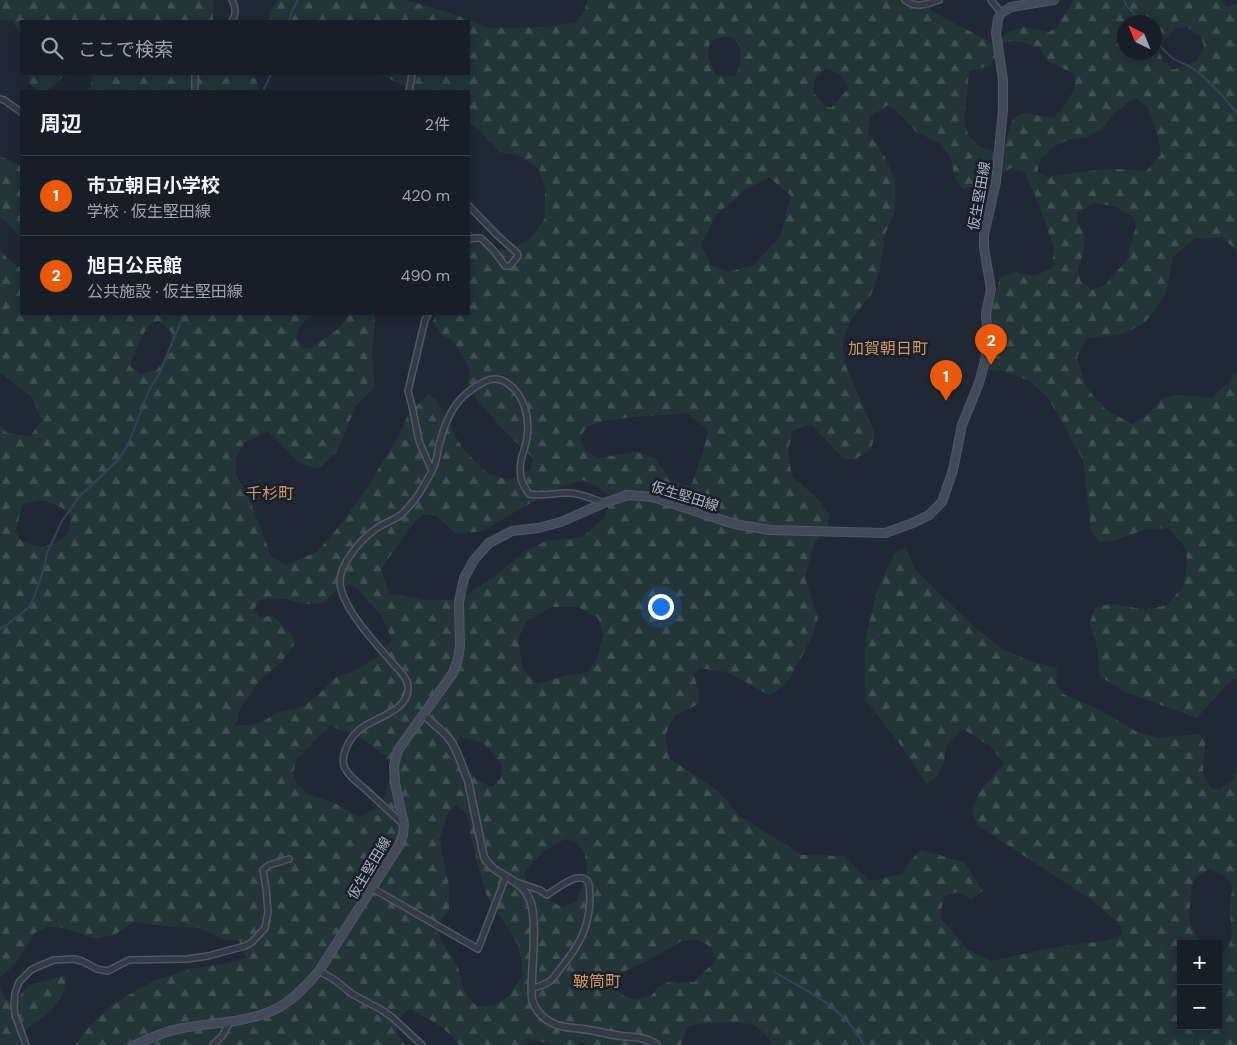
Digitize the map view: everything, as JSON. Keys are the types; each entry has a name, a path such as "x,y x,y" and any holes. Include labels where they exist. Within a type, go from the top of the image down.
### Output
{"main road":[{"path":"1001,14 1011,7 1054,0"},
{"name":"仮生堅田線","path":"135,1045 160,1034 178,1029 230,1022 276,1009 308,984 319,971 398,848 403,835 404,825 395,782 394,766 398,750 453,674 460,646 459,602 464,578 474,560 489,543 512,531 538,528 561,522 604,503 628,495 653,498 734,524 770,530 885,533 921,519 942,502 953,470 962,425 979,383 988,340 986,314 991,289 984,248 984,235 996,182 1002,125 1003,80 996,33 997,23 1001,14"}],"street":[{"path":"232,0 235,9 233,20"},
{"path":"905,0 917,5 939,0"},
{"path":"991,0 1001,14"},
{"path":"195,75 196,90"},
{"path":"409,90 412,75"},
{"path":"0,99 20,111"},
{"path":"470,207 518,256 510,266 505,266 481,238 470,240"},
{"path":"428,315 408,391 419,442 432,470"},
{"path":"404,825 346,771 343,765 348,744 361,728 394,711 408,694 408,685 405,678 378,647 351,611 342,591 340,580 348,558 373,531 400,515 412,504 435,464 448,415 456,403 474,387 494,378 505,381 518,394 527,415 527,435 520,461 521,480 529,494 577,494 604,503"},
{"path":"424,715 453,744 468,782 484,857 488,864 518,883 540,890 547,895 570,880 577,878 586,879 589,884 590,899 587,920 579,944 548,983 532,988"},
{"path":"26,1045 14,1015 14,1006 15,993 19,982 31,970 54,960 74,959 108,971 129,960 187,959 208,956 246,946 265,928 268,912 263,870 269,865 289,859"},
{"path":"372,888 478,949 506,876"},
{"path":"518,883 528,897 532,909 532,999 542,1017 557,1025 641,1038 650,1040 656,1045"},
{"path":"319,971 335,980 352,994 382,1010 422,1045"},
{"path":"214,1045 230,1022"}],"green space":[{"path":"0,0 214,0 213,20 20,20 20,34 12,20 0,20"},
{"path":"278,0 405,0 469,20 270,20 269,12"},
{"path":"587,0 932,0 931,11 994,44 1008,32 1024,27 1049,32 1056,28 1074,0 1220,0 1227,7 1237,4 1237,251 1222,237 1194,239 1173,257 1166,293 1144,324 1119,335 1087,338 1077,357 1086,387 1105,409 1132,424 1146,416 1163,398 1182,395 1212,398 1237,372 1237,679 1232,679 1197,718 1125,692 1100,676 1097,647 1090,623 1095,607 1112,604 1141,609 1166,606 1183,587 1187,564 1186,549 1169,528 1147,529 1112,541 1099,542 1091,530 1083,460 1049,399 1030,381 1005,372 987,369 981,342 1000,278 1015,272 1035,276 1052,268 1054,248 1025,172 1011,168 986,183 963,189 954,176 951,158 939,143 916,132 898,112 888,105 869,117 868,133 884,155 895,180 895,211 886,232 879,272 871,295 850,321 842,344 846,366 875,434 871,449 854,460 844,459 811,424 792,431 788,454 792,476 819,500 830,516 827,528 814,543 805,578 818,618 812,637 789,680 777,691 769,695 727,672 699,668 694,675 699,695 698,704 674,716 665,735 669,758 718,791 740,816 802,855 844,856 870,881 903,874 908,863 921,850 964,862 983,891 971,899 957,892 944,896 940,917 967,949 991,961 1051,948 1109,940 1122,934 1120,924 1093,901 977,825 972,811 978,794 1004,763 990,746 963,729 946,746 944,763 937,776 927,784 899,743 865,700 865,641 877,590 894,554 906,547 914,568 968,621 999,647 1029,661 1057,668 1056,684 1063,694 1098,709 1137,732 1159,738 1198,734 1205,741 1203,772 1210,787 1219,790 1233,779 1237,769 1237,1045 772,1045 759,1028 754,1025 720,1022 689,1027 681,1045 588,1045 581,1042 577,1045 550,1045 531,1040 523,1045 459,1045 449,1033 409,1009 400,1017 396,1032 405,1045 75,1045 89,1027 111,1006 154,981 190,969 246,958 239,940 225,940 200,928 171,927 134,922 116,934 96,939 63,928 48,927 35,933 16,963 0,978 0,425 7,433 30,436 42,421 32,397 0,374 0,250 20,267 20,315 312,315 300,326 296,338 302,347 311,348 338,329 349,315 374,315 372,355 375,387 356,406 337,452 318,469 299,463 268,431 244,443 236,459 236,475 249,498 271,556 286,565 317,552 341,524 366,489 399,435 409,413 428,395 436,399 462,448 487,473 509,480 531,469 533,458 499,425 468,388 469,368 455,343 441,334 433,321 436,315 470,315 470,232 496,250 513,249 530,239 545,218 545,190 539,169 518,155 499,152 470,123 470,90 414,90 381,75 470,75 470,20 490,28 541,27 575,23 585,10","holes":["725,36 735,39 741,53 741,61 736,76 716,75 708,57 710,41","1005,42 1026,43 1039,48 1049,62 1075,74 1074,86 1066,103 1055,118 1024,113 1017,116 1012,121 1005,143 1001,149 994,151 980,147 969,136 964,123 969,71 989,66","826,68 842,75 848,89 831,108 822,103 813,92 815,78","1136,98 1147,107 1157,133 1161,155 1146,171 1116,169 1086,171 1049,177 1038,172 1038,163 1053,147 1066,141 1087,137 1101,130 1114,114","769,177 791,196 780,236 754,265 728,272 711,265 701,245 716,215 745,190","1095,203 1117,207 1134,218 1136,227 1126,261 1105,285 1091,290 1081,282 1078,270 1085,238 1077,220 1077,213","158,321 169,329 172,334 171,350 157,370 140,374 130,366 139,341 149,325","686,413 708,430 703,452 691,486 671,481 655,458 636,452 598,458 585,450 580,437 586,428 604,421","583,480 603,490 611,500 605,517 582,537 546,541 524,552 496,575 459,600 422,600 389,593 381,569 410,528 422,515 435,515 457,534 482,531 557,488","44,500 62,508 71,515 69,532 56,543 42,547 22,542 15,531 23,504","353,584 382,616 392,640 381,654 355,671 336,677 302,707 278,712 260,723 235,726 240,709 259,681 281,662 294,645 292,635 273,616 260,617 254,610 260,600 285,599 304,604 324,603 335,591","551,607 578,607 598,618 603,636 598,656 588,672 564,676 537,684 523,669 518,640 526,622","330,726 360,737 385,756 391,767 389,785 381,805 360,817 334,803 308,794 297,784 293,773 296,761","461,737 483,743 501,763 501,778 492,787 477,780 457,754 454,745","456,805 468,815 477,862 487,896 518,945 522,977 510,995 498,1004 478,1007 469,999 462,986 458,968 441,939 439,926 449,911 449,885 440,838 448,813","565,839 575,841 585,853 587,873 577,901 562,907 537,894 528,884 525,878 525,871 543,852","698,940 709,947 716,958 715,962 695,982 669,982 658,987 651,996 634,1000 620,994 610,980 612,977 647,961 682,941"]},
{"path":"30,75 65,75 48,90 35,89 28,82"},
{"path":"93,75 248,75 256,79 259,90 88,90 91,86"},
{"path":"0,156 20,166 20,236 0,216"},
{"path":"65,975 65,985 62,994 51,1010 19,1034 18,1045 0,1045 0,988 4,997 9,1002 14,1003 28,986"}],"waterway":[{"path":"289,20 298,0"},
{"path":"1124,0 1135,15"},
{"path":"1162,48 1171,57 1193,68 1206,79 1237,113"},
{"path":"263,90 271,75"},
{"path":"0,629 29,607 35,595 47,553 62,521 80,496 116,462 128,445 149,390 159,374 184,315"},
{"path":"774,972 813,994 837,1011 856,1032 864,1045"}],"place":[{"name":"旭日公民館","path":"991,365"},
{"name":"市立朝日小学校","path":"946,401"}],"district":[{"name":"加賀朝日町","path":"888,348"},
{"name":"千杉町","path":"270,493"},
{"name":"鞁筒町","path":"597,981"}]}
